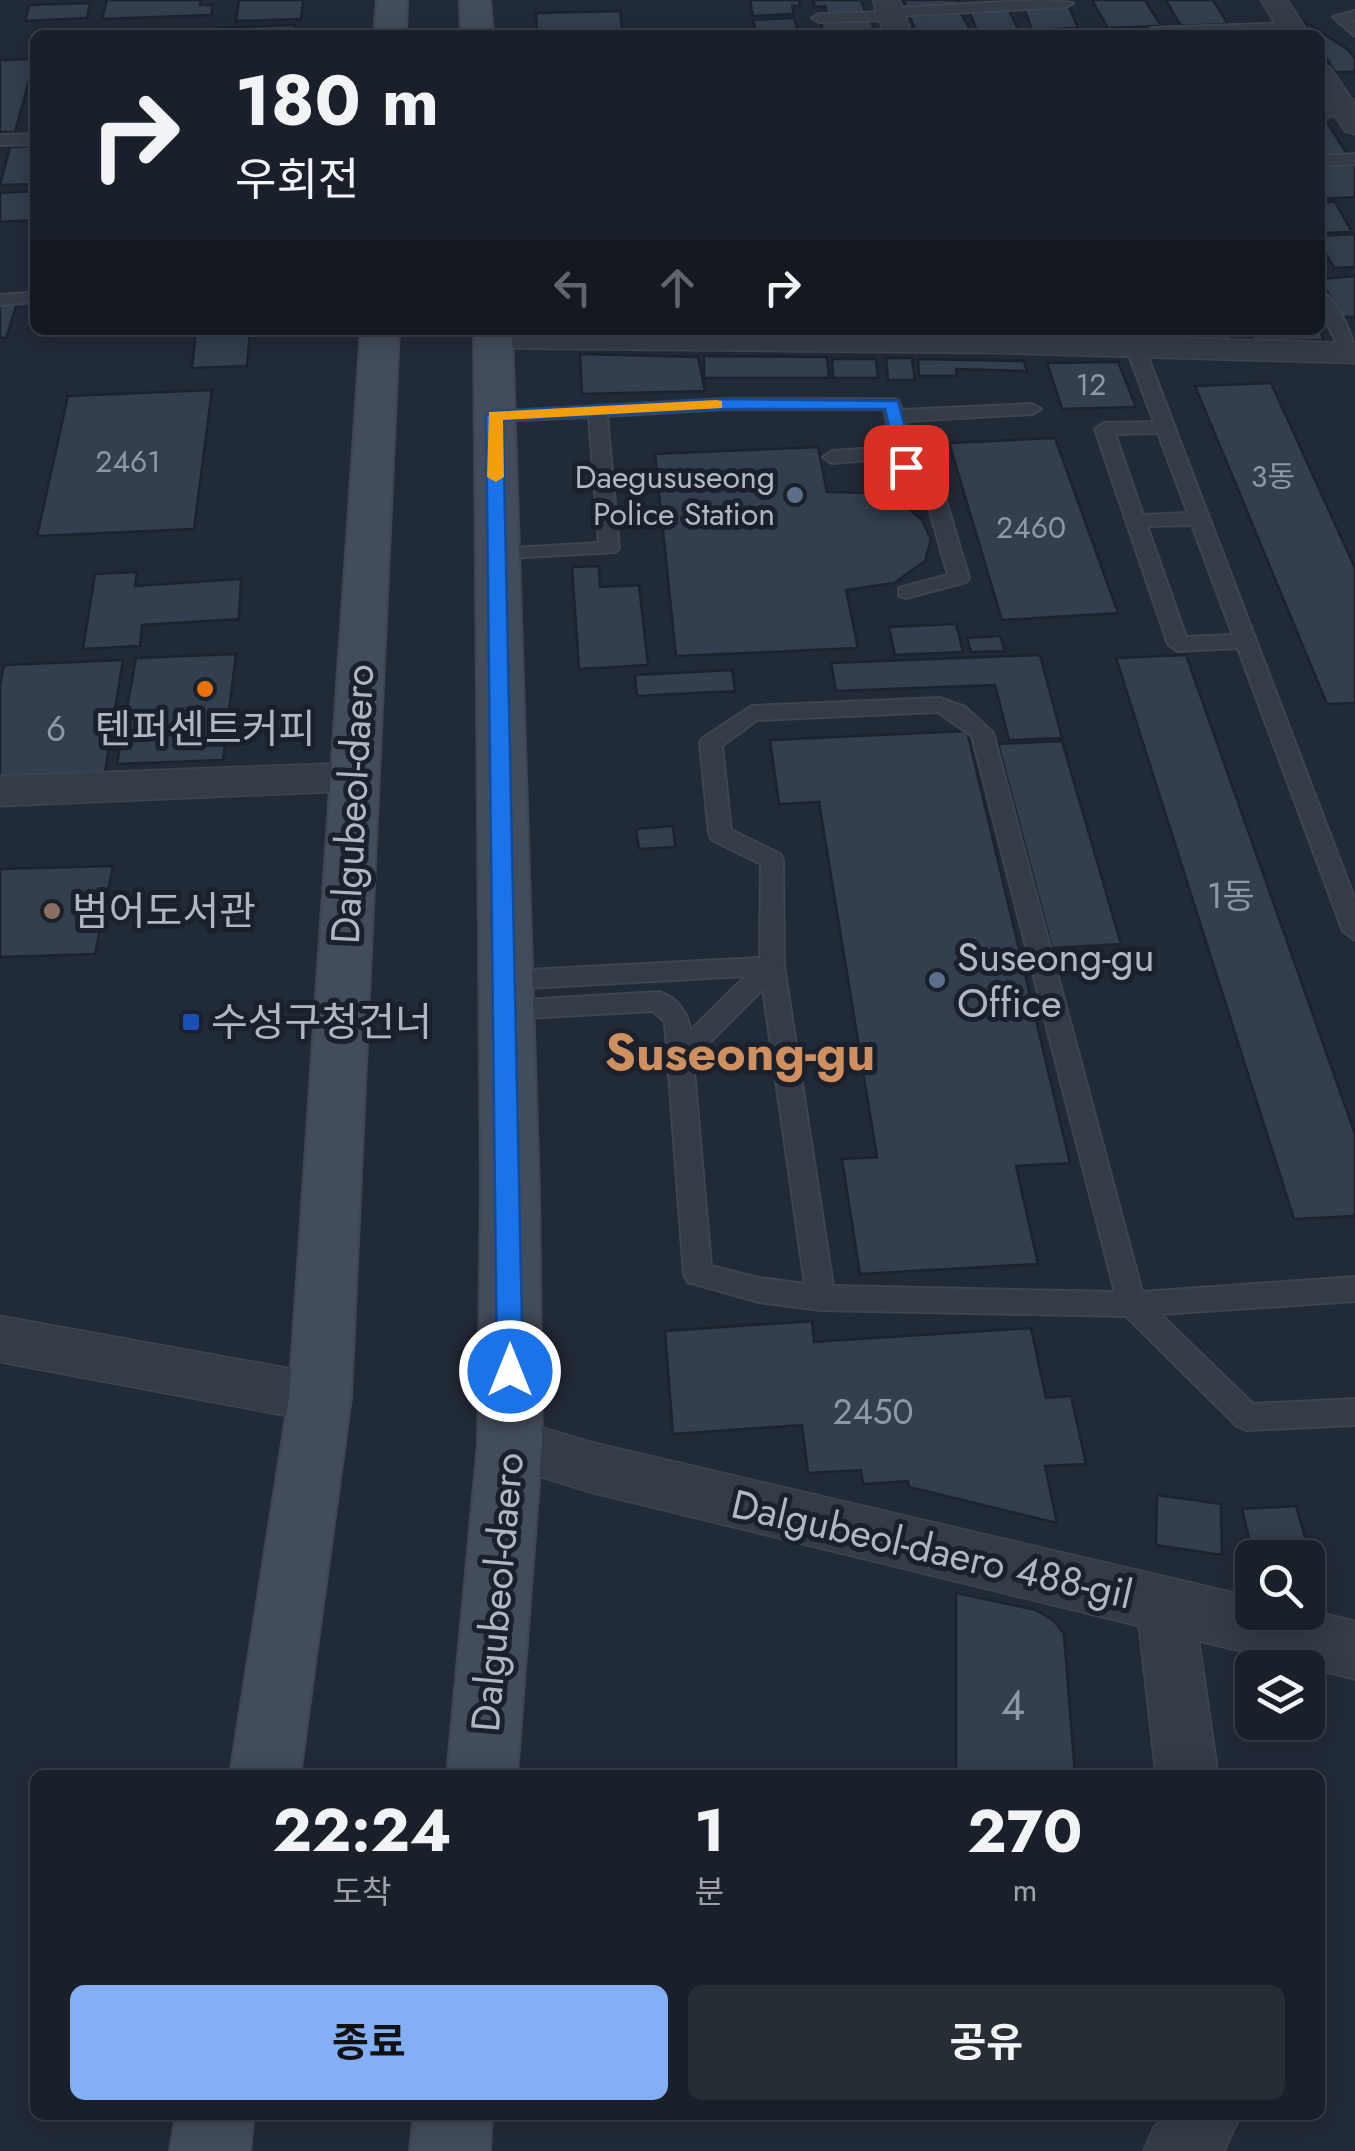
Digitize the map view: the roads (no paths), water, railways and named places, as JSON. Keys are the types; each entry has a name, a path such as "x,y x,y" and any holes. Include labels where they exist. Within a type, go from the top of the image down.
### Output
{"main road":[{"path":"390,30 392,0"},
{"path":"475,0 477,30"},
{"name":"Dalgubeol-daero","path":"266,1770 320,1398 380,335"},
{"name":"Dalgubeol-daero","path":"482,1770 510,1443 493,335"},
{"path":"210,2151 214,2120"},
{"path":"450,2151 453,2120"}],"street":[{"path":"1274,0 1293,30"},
{"path":"1325,83 1340,116"},
{"path":"749,335 997,337 1351,360"},
{"path":"0,792 352,777"},
{"path":"0,1339 320,1398"},
{"name":"Dalgubeol-daero 488-gil","path":"510,1443 590,1467 1355,1650"},
{"path":"1166,1604 1186,1770"},
{"path":"1178,2151 1190,2142 1204,2120"}],"lane":[{"path":"818,18 1066,3"},
{"path":"1355,15 1340,17 1355,32"},
{"path":"0,140 30,139"},
{"path":"1325,161 1355,159"},
{"path":"0,300 28,298"},
{"path":"1325,305 1351,360"},
{"path":"1135,348 1355,931"},
{"path":"494,416 726,404 892,404 906,467 932,484 959,578 906,592"},
{"path":"895,416 1032,409"},
{"path":"497,555 609,548 598,411"},
{"path":"1165,427 1104,429 1178,644 1246,641"},
{"path":"832,457 903,452"},
{"path":"1135,521 1200,519"},
{"path":"820,1298 772,966 772,860 720,834 712,743 752,713 940,706 957,712 982,733 1132,1304 1247,1416 1355,1412"},
{"path":"506,995 772,966"},
{"path":"680,1056 772,966"},
{"path":"506,995 659,1001 677,1019 698,1274 758,1290 820,1298 1132,1304 1355,1289"}],"place":[{"name":"Daegususeong Police Station","path":"795,495"},
{"name":"텐퍼센트커피","path":"205,689"},
{"name":"범어도서관","path":"52,911"},
{"name":"Suseong-gu Office","path":"937,980"},
{"name":"수성구청건너","path":"191,1022"}],"district":[{"name":"Suseong-gu","path":"740,1052"}]}
